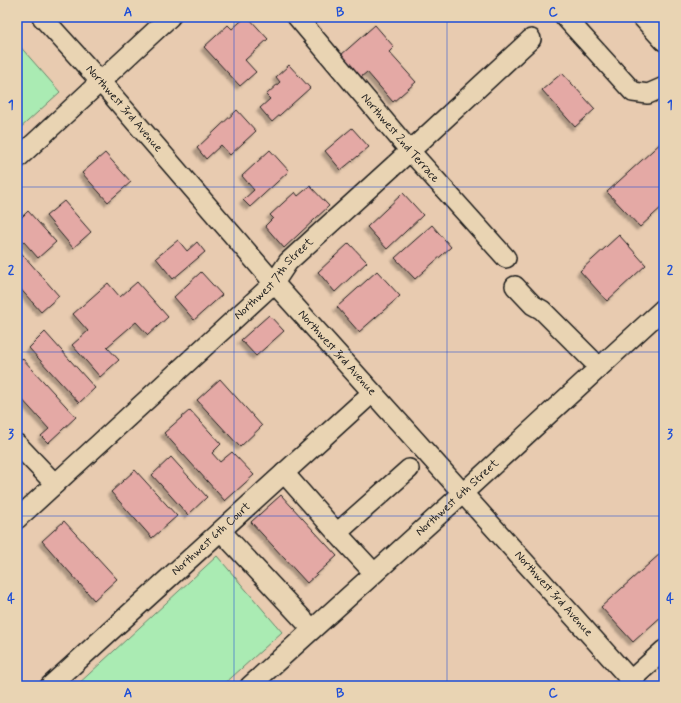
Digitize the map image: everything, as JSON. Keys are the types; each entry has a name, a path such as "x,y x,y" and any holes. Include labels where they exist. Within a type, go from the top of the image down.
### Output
{"street":[{"name":"Northwest 3rd Avenue","path":"42,17 100,81 274,283 634,683"},
{"path":"17,159 170,17"},
{"name":"Northwest 2nd Terrace","path":"297,17 410,151 506,258"},
{"path":"565,17 633,92 648,94 664,87"},
{"path":"642,17 664,41"},
{"name":"Northwest 7th Street","path":"17,519 274,283 288,262 410,151 530,38"},
{"path":"515,286 533,305 542,310 599,367"},
{"name":"Northwest 6th Street","path":"250,686 664,308"},
{"name":"Northwest 6th Court","path":"50,686 372,393"},
{"path":"17,444 55,484"},
{"path":"337,532 409,469"},
{"path":"284,473 374,573"},
{"path":"221,531 312,630"},
{"path":"634,683 664,650"}],"green space":[{"path":"17,43 60,92 17,131"},
{"path":"217,556 282,632 222,686 76,686"}],"building":[{"path":"248,17 268,39 245,60 256,72 240,86 204,47 228,25 232,29"},
{"path":"375,25 394,47 389,52 416,82 393,102 367,72 361,77 341,55"},
{"path":"289,65 310,88 272,122 260,108 270,99 266,95 280,82 276,77"},
{"path":"562,73 595,109 575,127 542,90"},
{"path":"237,110 256,131 230,155 221,145 206,159 197,148"},
{"path":"352,128 369,147 341,170 325,151"},
{"path":"664,140 664,205 640,227 607,192"},
{"path":"270,150 289,171 250,207 243,200 254,190 242,176"},
{"path":"105,153 131,182 108,202 82,173"},
{"path":"310,186 329,206 284,248 265,226 273,218 270,215 295,192 298,196"},
{"path":"403,193 423,215 387,249 367,227"},
{"path":"64,201 91,232 73,248 46,216"},
{"path":"28,211 56,242 38,258 17,234 17,222"},
{"path":"432,225 451,247 415,279 395,258"},
{"path":"619,235 646,265 607,301 580,271"},
{"path":"178,240 187,251 197,242 205,252 173,279 156,258"},
{"path":"349,243 367,262 335,292 318,272"},
{"path":"17,248 59,296 41,312 17,285"},
{"path":"377,271 400,296 359,332 337,307"},
{"path":"201,272 222,295 194,320 174,297"},
{"path":"137,282 168,317 148,335 136,322 107,347 119,360 100,377 72,345 88,331 73,314 108,283 120,297"},
{"path":"269,315 284,331 256,356 241,340"},
{"path":"45,332 95,388 79,403 29,348"},
{"path":"22,358 76,417 48,443 41,436 49,429 20,397 17,399 17,363"},
{"path":"220,379 262,426 240,447 197,400"},
{"path":"190,410 221,444 212,453 220,462 232,452 254,475 225,501 164,433"},
{"path":"171,457 207,497 188,515 152,475"},
{"path":"135,470 177,516 152,538 111,492"},
{"path":"281,495 337,556 307,583 251,522"},
{"path":"64,521 117,579 94,600 42,541"},
{"path":"661,553 664,556 664,614 633,642 601,607"}]}
